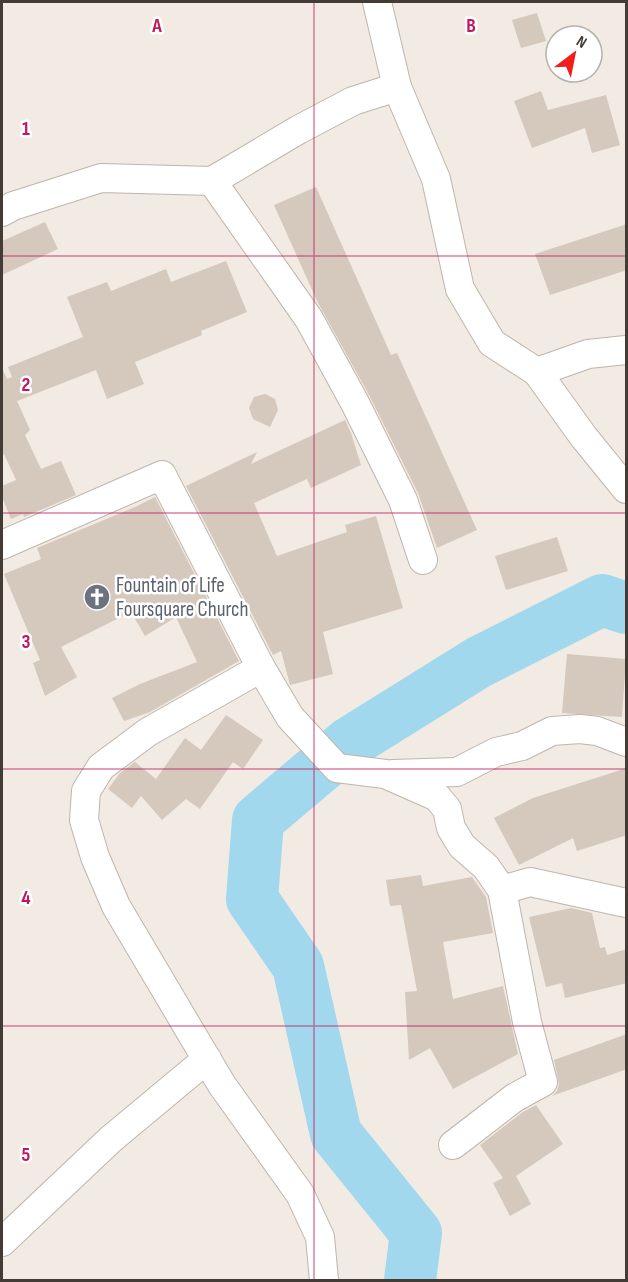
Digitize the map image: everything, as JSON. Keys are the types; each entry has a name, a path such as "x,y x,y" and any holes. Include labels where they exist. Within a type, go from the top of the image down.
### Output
{"street":[{"path":"376,2 397,87 436,178 460,290 492,343 537,372 583,436 627,489"},
{"path":"2,212 101,178 212,181 298,129 353,101 397,87"},
{"path":"212,181 281,277 314,328 355,403 403,500 423,560"},
{"path":"537,372 588,354 627,350"},
{"path":"2,545 162,475 261,668 290,717 337,768 385,774 457,772 496,752 522,746 552,731 580,729 597,731 627,742"},
{"path":"261,668 148,732 101,767 86,791 84,820 95,857 116,906 229,1094 300,1194 320,1237 324,1281"},
{"path":"385,774 437,797 447,809 451,828 462,846 486,867 502,890 527,1022 543,1082 514,1098 453,1145"},
{"path":"502,890 530,882 627,903"},
{"path":"2,1242 111,1139 207,1059"}],"building":[{"path":"537,13 544,42 521,48 512,20"},
{"path":"541,91 548,110 606,95 620,145 592,153 585,128 532,148 514,101"},
{"path":"316,187 391,355 397,353 477,530 437,548 418,493 369,395 317,301 274,205"},
{"path":"45,222 58,249 2,275 2,241"},
{"path":"627,224 627,270 550,295 535,254"},
{"path":"226,261 247,312 201,331 202,335 135,362 144,384 107,399 96,370 17,401 30,430 25,435 41,469 61,461 76,495 24,517 23,514 11,519 2,497 2,486 16,480 4,454 2,456 2,368 7,379 12,377 8,367 83,337 67,297 107,282 111,291 166,269 171,282"},
{"path":"265,394 275,399 278,410 270,427 253,419 249,408 254,397"},
{"path":"345,420 361,465 311,488 307,479 254,503 277,556 347,532 345,525 376,516 403,608 323,632 333,674 290,685 281,651 273,655 186,486 257,452 251,464"},
{"path":"155,497 239,661 150,712 124,721 112,698 140,684 197,662 176,617 145,636 131,612 61,647 77,677 45,696 33,663 40,660 4,574 41,559 37,548"},
{"path":"557,537 568,571 506,590 495,556"},
{"path":"567,654 626,659 622,717 562,713"},
{"path":"226,715 263,740 243,769 233,762 200,809 186,799 162,820 141,796 132,808 108,789 120,773 135,762 156,779 185,738 201,750"},
{"path":"627,768 627,835 577,851 573,838 519,865 494,818 533,798"},
{"path":"421,875 423,886 472,877 486,897 493,933 443,942 453,999 503,986 518,1054 453,1089 430,1048 409,1060 405,992 417,991 401,905 390,906 386,880"},
{"path":"571,908 592,913 600,948 605,947 607,955 627,949 627,983 565,998 562,983 546,987 529,917"},
{"path":"627,1034 627,1069 552,1096 559,1084 554,1060"},
{"path":"536,1105 563,1144 516,1176 531,1204 510,1216 493,1183 503,1178 480,1145 523,1112"}],"waterway":[{"path":"410,1280 416,1233 336,1134 298,966 252,899 258,820 349,743 479,662 602,600 626,608"}],"place":[{"name":"Fountain of Life Foursquare Church","path":"97,597"}]}
